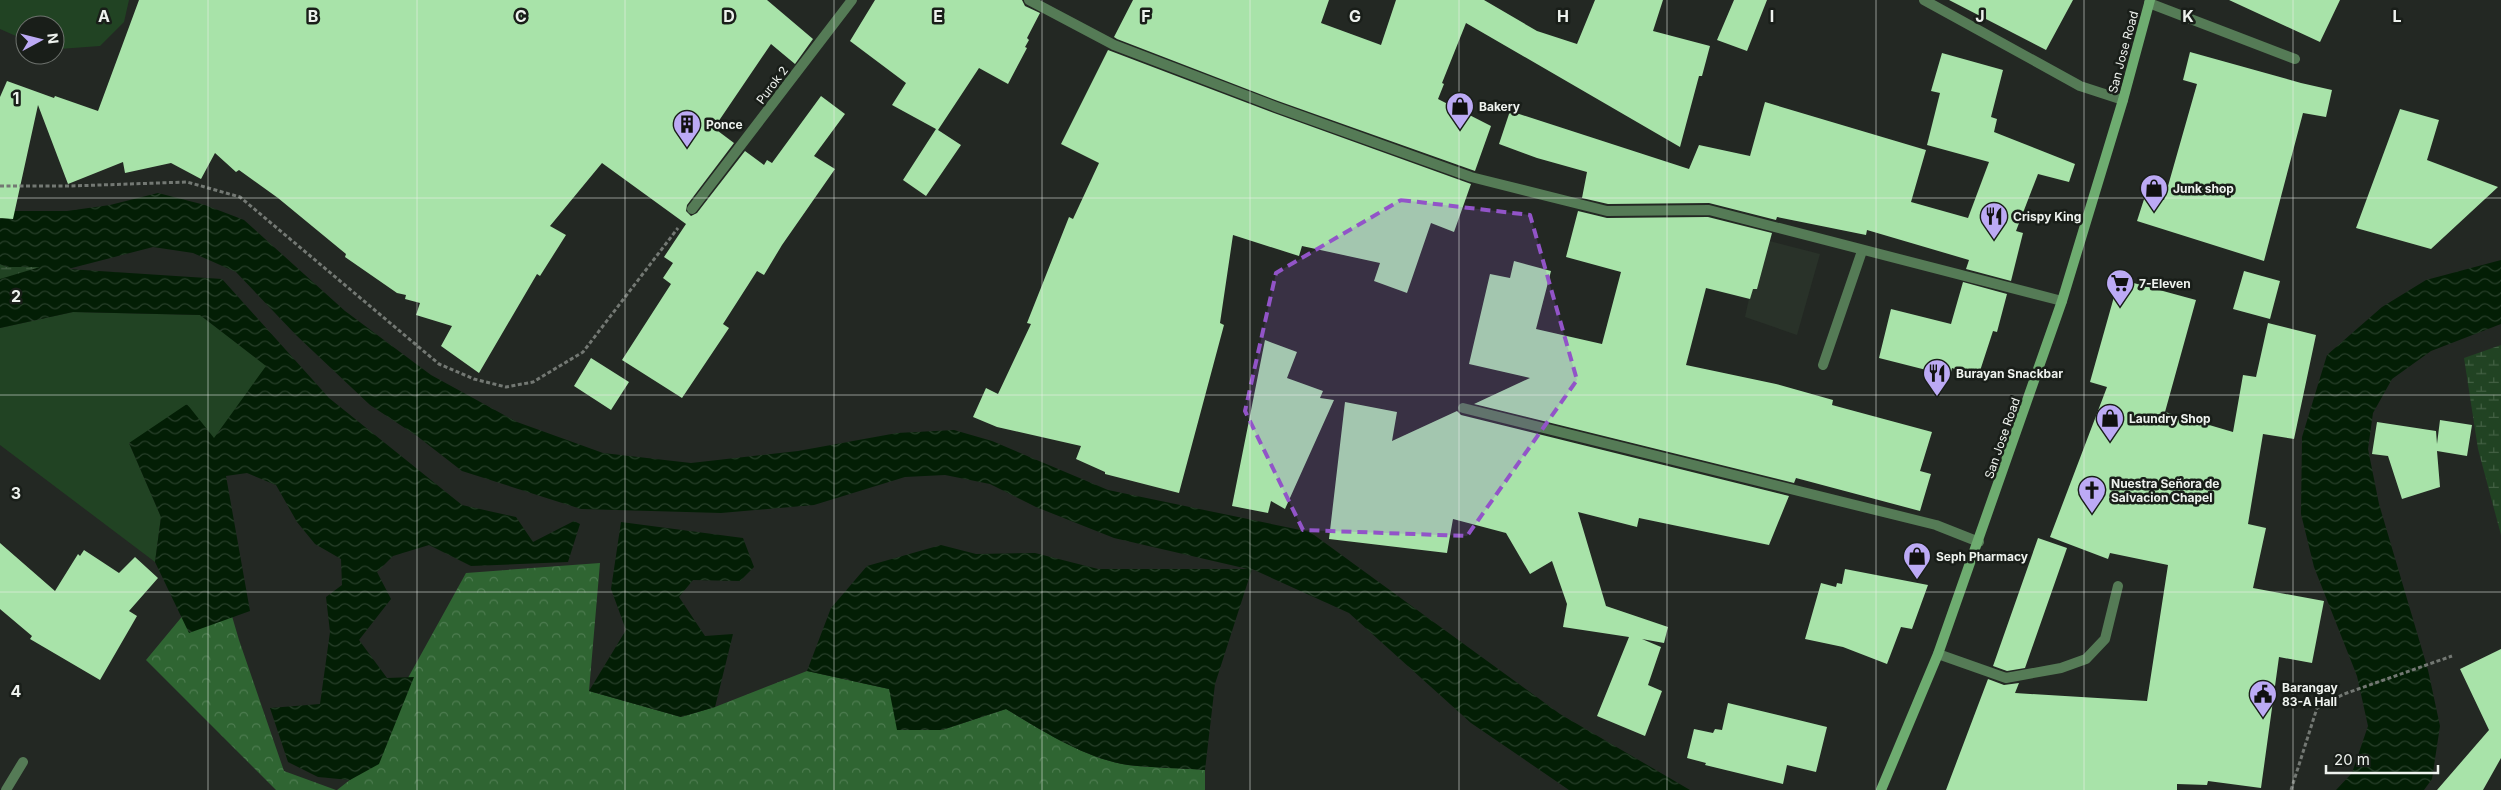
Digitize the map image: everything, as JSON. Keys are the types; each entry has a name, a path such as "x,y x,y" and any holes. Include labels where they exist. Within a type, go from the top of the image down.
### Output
{"main road":[{"name":"San Jose Road","path":"1881,790 1938,654 1979,542 2062,301 2123,100 2149,2"}],"street":[{"name":"Purok 2","path":"692,209 852,0"},
{"path":"1029,0 1114,45 1471,177 1606,211 1709,210 1862,251 2062,301"},
{"path":"1924,0 2080,86 2123,100"},
{"path":"2149,2 2295,59"},
{"path":"1823,365 1862,251"},
{"path":"1463,408 1936,525 1979,542"},
{"path":"1938,654 2006,678 2061,668 2086,659 2105,640 2118,586"},
{"path":"6,790 23,762"}],"path":[{"path":"0,186 71,186 187,182 240,197 439,364 474,380 506,387 533,382 583,352 692,209"},
{"path":"2291,790 2317,708 2344,694 2452,656"}],"highlighted area":[{"path":"1401,200 1530,215 1577,380 1467,536 1303,530 1245,411 1276,273"}],"shaded area":[{"path":"1762,239 1820,254 1797,335 1745,317"}],"green space":[{"path":"0,0 129,0 124,22 100,46 65,49 65,15 15,15 15,36 0,29"},
{"path":"0,264 7,267 42,266 0,305"},
{"path":"73,312 200,315 267,366 214,439 129,443 161,517 155,562 0,445 0,328"},
{"path":"2501,345 2501,535 2478,449 2464,358"},
{"path":"600,563 589,691 681,717 715,707 807,671 889,689 942,730 1006,709 1064,743 1112,761 1137,766 1205,770 1205,790 337,790 360,772 398,696 466,573"},
{"path":"219,572 239,640 284,771 336,790 276,790 146,660"}],"water":[{"path":"158,193 205,205 244,220 345,311 431,375 517,422 603,453 691,463 798,451 897,433 954,430 992,441 1108,490 1310,532 1560,714 1690,790 1569,790 1471,723 1349,613 1252,569 1215,684 1205,770 1137,766 1112,761 1064,743 1006,709 942,730 897,730 889,689 807,671 831,608 867,566 941,545 976,554 1035,553 1098,569 1248,569 1114,538 1036,507 990,484 945,475 905,477 814,505 721,513 581,509 462,471 417,436 370,405 296,335 236,272 193,253 153,247 68,269 222,279 329,398 462,505 516,517 533,542 574,521 580,524 568,562 471,566 429,545 393,556 377,572 391,599 359,640 387,678 414,677 379,764 350,780 318,777 288,762 270,708 320,704 330,632 326,597 342,585 341,559 315,544 297,522 276,485 247,473 226,476 250,611 189,633 155,562 161,517 129,443 187,404 214,438 266,366 200,315 73,312 0,328 0,279 40,267 7,267 0,264 0,211 67,211 110,205"},
{"path":"2501,260 2501,324 2431,351 2392,379 2373,413 2368,449 2379,504 2428,670 2440,726 2432,779 2424,790 2336,790 2352,773 2368,726 2357,676 2314,567 2301,514 2302,437 2327,355 2382,307 2426,280"},
{"path":"621,522 743,538 754,567 740,581 693,580 679,597 705,636 733,634 715,707 681,717 589,691 626,630 611,589"}],"building":[{"path":"139,0 767,0 813,39 795,64 771,44 714,128 734,143 687,205 686,211 691,216 697,213 745,151 764,165 767,160 772,163 821,96 845,114 814,156 835,169 782,245 764,275 757,271 723,324 729,328 682,398 622,360 671,284 663,278 673,263 664,257 686,224 602,163 550,226 566,235 540,276 537,274 479,373 441,346 452,326 416,315 420,303 405,299 406,295 397,293 345,257 346,254 278,198 239,170 236,172 215,153 201,179 171,163 125,173 123,162 68,184 38,105 13,219 0,218 0,97 7,81 98,111"},
{"path":"875,0 1022,0 1025,6 1040,13 1027,38 1029,40 1025,47 1027,48 1008,84 979,68 938,130 961,145 926,196 903,180 936,129 892,105 906,83 850,41"},
{"path":"1133,0 1329,0 1321,23 1381,45 1396,0 1484,0 1537,31 1577,44 1595,0 1663,0 1653,31 1710,46 1702,76 1699,76 1680,147 1466,23 1442,83 1444,84 1438,99 1491,126 1475,171 1278,101 1117,39 1114,37"},
{"path":"1734,0 1767,0 1747,51 1717,40"},
{"path":"1949,0 2073,0 2046,50"},
{"path":"2229,0 2340,0 2320,42"},
{"path":"1108,50 1274,113 1471,184 1454,232 1431,223 1407,293 1374,281 1380,263 1302,246 1299,256 1233,235 1220,323 1224,325 1179,493 1105,474 1105,472 1076,459 1081,446 997,427 973,417 986,388 998,394 1031,324 1027,323 1069,217 1073,219 1099,163 1061,144"},
{"path":"2190,52 2332,90 2326,117 2303,113 2264,261 2137,221 2146,193 2164,200 2197,84 2183,80"},
{"path":"1942,53 2003,70 1991,117 1997,119 1994,132 2075,164 2069,182 2038,174 2016,231 2023,233 2011,281 1966,269 1969,260 1867,230 1866,235 1777,217 1776,220 1709,203 1608,204 1582,198 1587,172 1537,158 1499,144 1510,111 1689,169 1699,145 1750,156 1765,102 1926,150 1911,202 1968,218 1989,162 1927,145 1940,93 1931,91"},
{"path":"2400,109 2439,120 2427,160 2498,187 2431,249 2356,228"},
{"path":"1578,211 1607,218 1708,217 1772,233 1757,289 1753,289 1750,299 1706,288 1686,365 1776,384 1833,400 1832,405 1932,432 1920,471 1931,474 1920,511 1796,478 1794,483 1474,404 1530,378 1469,364 1490,274 1510,278 1514,261 1551,271 1536,329 1602,344 1621,272 1566,257"},
{"path":"2244,271 2280,281 2270,319 2233,309"},
{"path":"2119,279 2196,300 2165,412 2233,432 2243,375 2256,377 2268,323 2316,335 2294,439 2263,434 2248,524 2266,528 2253,588 2324,601 2312,663 2279,657 2261,788 2208,781 2207,785 2177,784 2177,790 1946,790 1988,679 2004,685 2019,683 2015,693 2147,701 2168,565 2110,553 2108,559 2050,537 2107,387 2090,382"},
{"path":"1963,282 2007,294 1997,332 1993,331 1978,377 1952,368 1950,376 1879,358 1891,309 1951,324"},
{"path":"1265,340 1297,352 1287,378 1323,391 1320,398 1334,400 1285,509 1271,501 1268,513 1232,506"},
{"path":"591,358 629,382 611,410 574,386"},
{"path":"1345,402 1397,412 1392,441 1457,411 1461,415 1789,496 1769,545 1639,518 1637,527 1578,512 1606,606 1668,627 1664,643 1642,639 1661,647 1648,685 1662,691 1645,736 1597,716 1629,637 1563,627 1567,604 1552,561 1530,574 1506,533 1453,519 1447,553 1329,539"},
{"path":"2440,420 2472,425 2467,456 2437,451 2440,487 2402,499 2388,456 2372,454 2377,422 2436,431 2437,444"},
{"path":"2038,538 2067,548 2025,668 2007,671 1993,666"},
{"path":"0,543 55,591 78,554 80,556 84,550 119,573 135,557 158,578 129,611 137,616 100,680 30,639 32,636 0,609"},
{"path":"1845,569 1928,585 1912,629 1901,627 1887,664 1843,647 1805,639 1821,583 1836,587 1837,583 1842,584"},
{"path":"2501,649 2501,758 2483,790 2437,790 2489,730 2460,669"},
{"path":"1728,703 1827,727 1816,772 1787,765 1783,784 1705,765 1706,763 1687,758 1694,729 1713,733 1715,729 1722,730"}],"place":[{"name":"Bakery","path":"1460,130"},
{"name":"Ponce","path":"687,148"},
{"name":"Junk shop","path":"2154,212"},
{"name":"Crispy King","path":"1994,240"},
{"name":"7-Eleven","path":"2120,307"},
{"name":"Burayan Snackbar","path":"1937,397"},
{"name":"Laundry Shop","path":"2110,442"},
{"name":"Nuestra Señora de Salvacion Chapel","path":"2092,514"},
{"name":"Seph Pharmacy","path":"1917,580"},
{"name":"Barangay 83-A Hall","path":"2263,718"}]}
